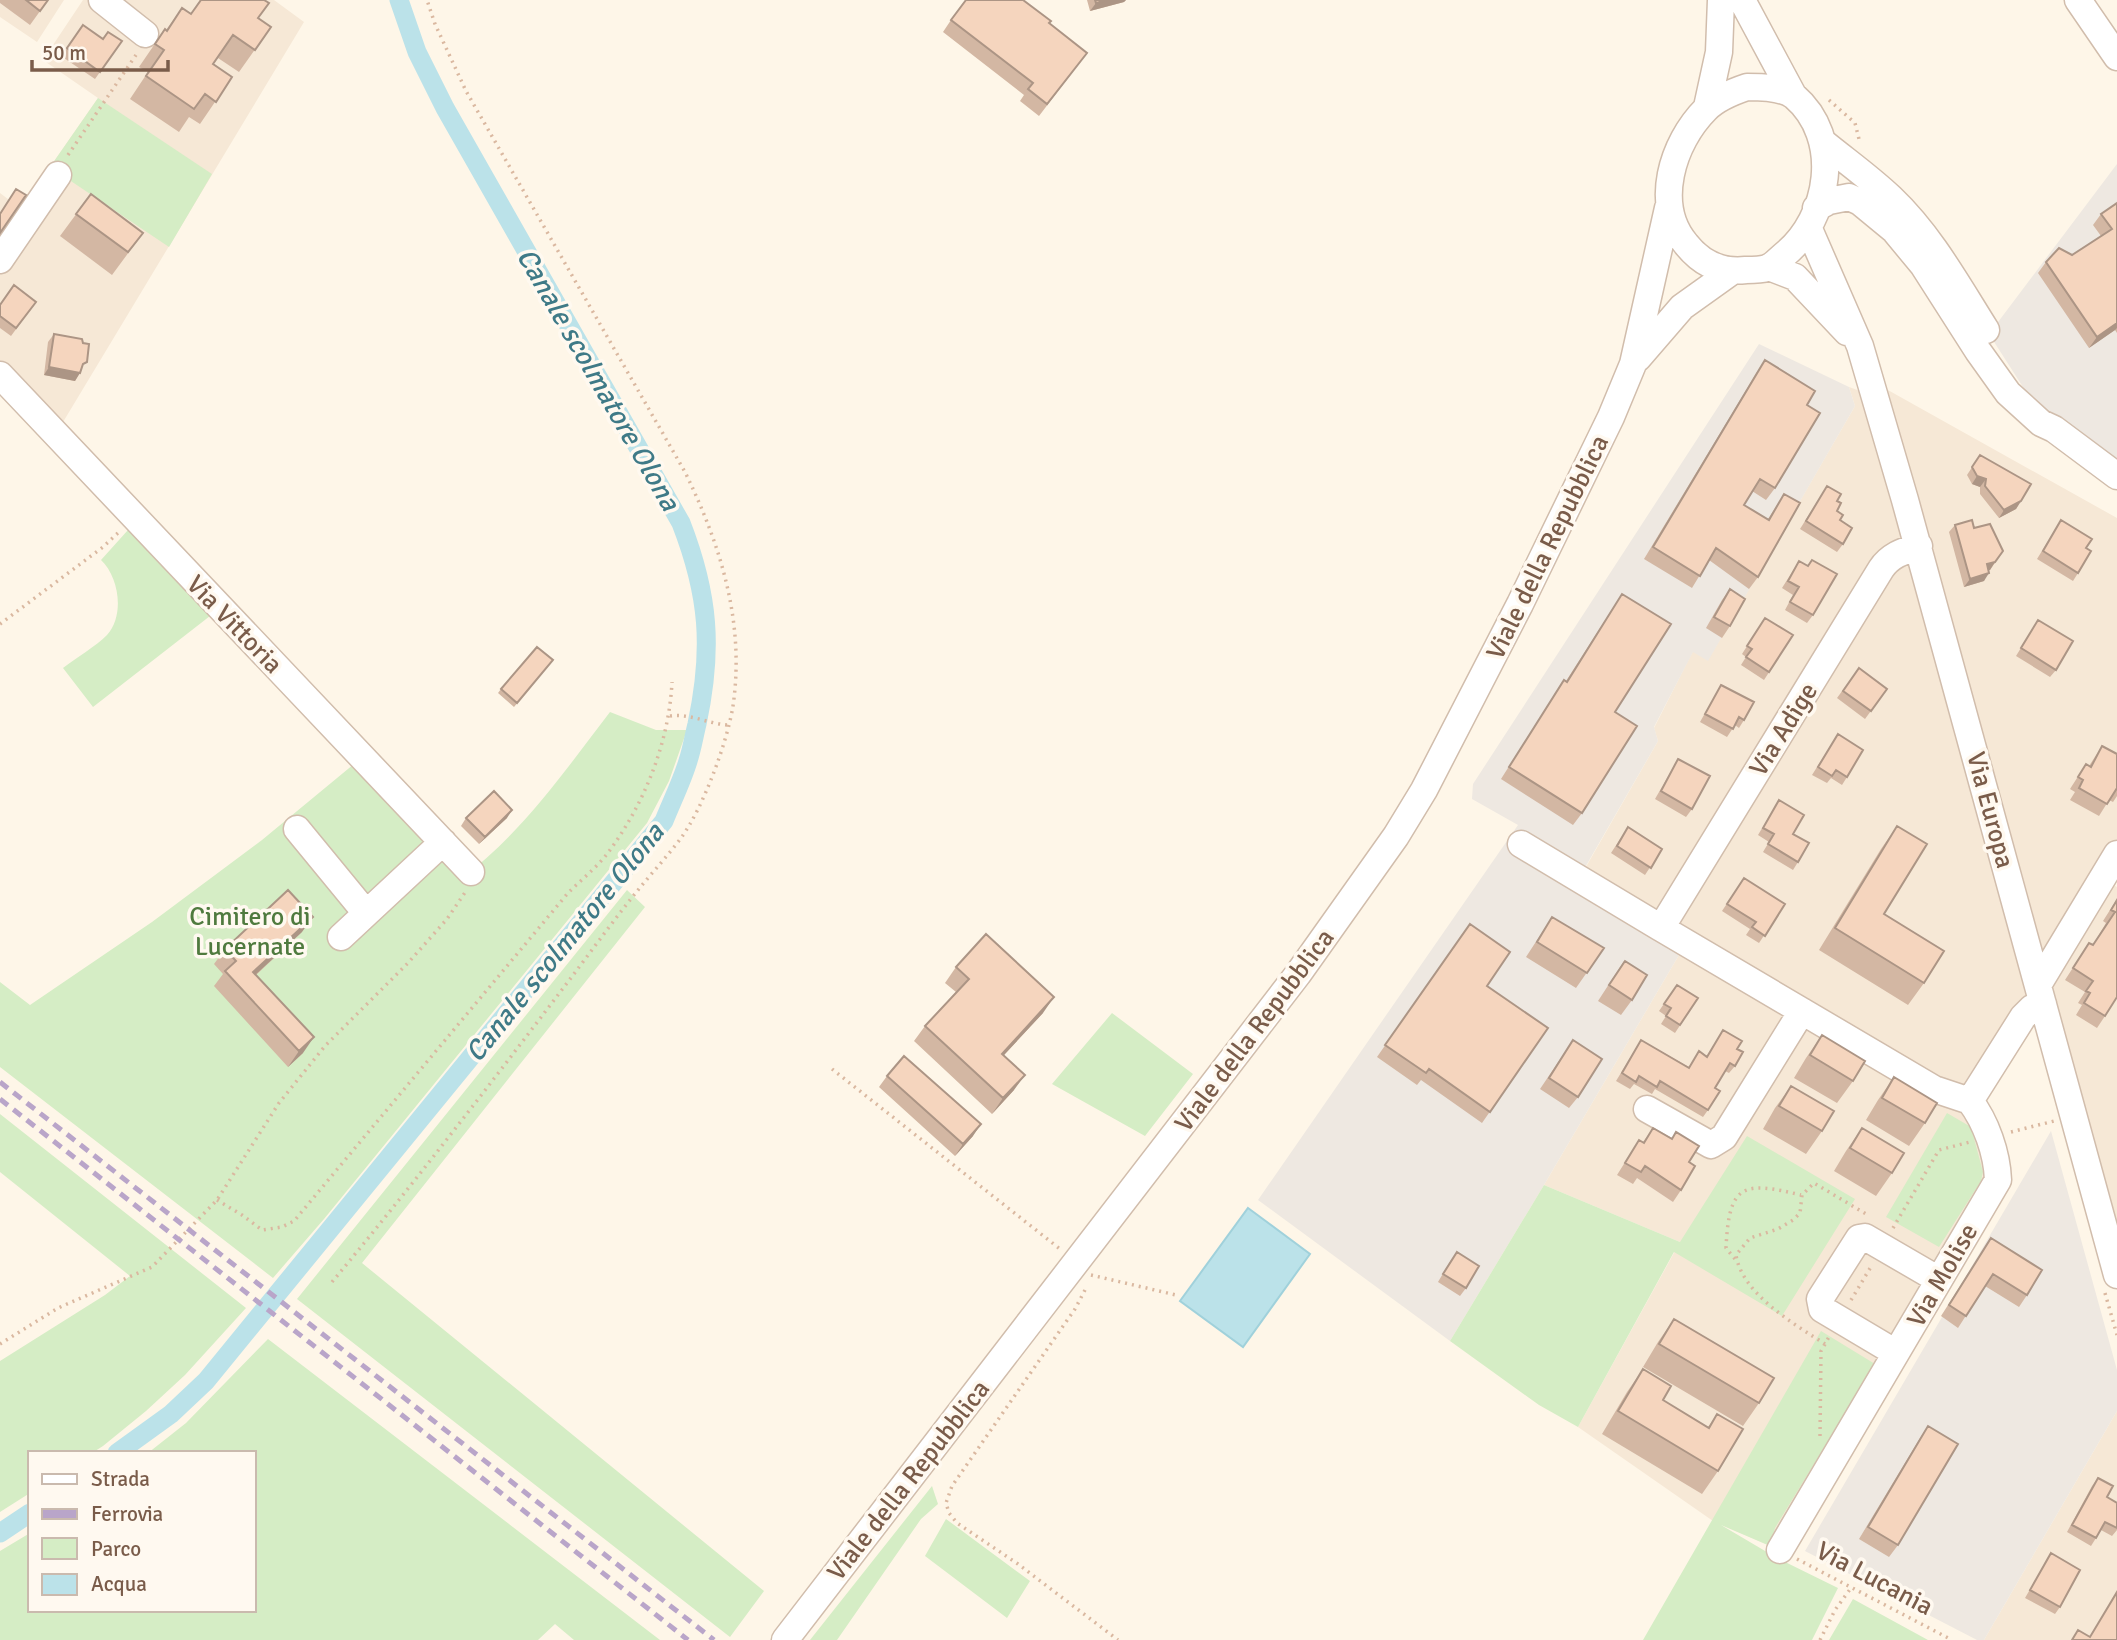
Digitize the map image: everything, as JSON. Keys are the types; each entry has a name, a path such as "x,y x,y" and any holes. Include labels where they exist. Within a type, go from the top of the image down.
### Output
{"street":[{"path":"1707,107 1718,52 1721,0"},
{"path":"1742,0 1793,95 1814,121 1824,143 1825,180 1813,219"},
{"path":"2078,0 2117,57"},
{"path":"114,4 145,34"},
{"path":"1793,95 1769,88 1747,87 1729,93 1707,107 1690,127 1678,152 1670,179 1668,208 1679,237 1696,256 1709,265 1731,272 1769,267 1794,247 1829,201 1849,197 1860,202 1894,230 1923,265 2008,393 2041,423 2054,429 2117,476"},
{"path":"1824,143 1890,197 1920,231 1946,266 2014,375 2048,416 2054,429"},
{"path":"0,260 58,176"},
{"name":"Viale della Repubblica","path":"785,1640 1298,974 1396,836 1424,790 1520,604 1611,417 1633,364 1668,208"},
{"name":"Via Europa","path":"1813,219 1860,346 1919,546 2117,1275"},
{"name":"Via Europa","path":"1769,267 1795,277 1860,346"},
{"name":"Viale della Repubblica","path":"1633,364 1682,307 1731,272"},
{"name":"Via Vittoria","path":"0,375 471,872"},
{"name":"Via Adige","path":"1661,928 1885,564 1899,553 1919,546"},
{"path":"297,829 366,913"},
{"path":"341,937 443,842"},
{"path":"1521,844 1934,1089 1970,1101 2023,1017 2041,994 2114,865"},
{"path":"1647,1109 1711,1145 1724,1137 1802,1011"},
{"name":"Via Molise","path":"1780,1550 1998,1180 1981,1116 1970,1101"},
{"path":"1896,1353 1822,1309 1820,1300 1859,1238 1865,1237 1939,1280"}],"path":[{"path":"332,1282 419,1178 634,894 682,836 705,795 729,725 736,674 735,625 724,569 701,505 685,472 466,91 435,24 427,0"},
{"path":"58,176 58,170 142,47 145,34"},
{"path":"0,624 103,547 132,516"},
{"path":"217,1200 242,1214 262,1230 282,1227 294,1221 569,893 606,854 638,804 667,730 672,682"},
{"path":"670,716 678,715 729,725"},
{"path":"0,1344 58,1308 152,1267 217,1200 279,1103 325,1046 375,997 447,919 471,883 471,872"},
{"path":"1820,1437 1821,1351 1939,1150 2056,1121"},
{"path":"1825,1344 1764,1300 1749,1285 1738,1268 1736,1255 1750,1238 1778,1229 1793,1220 1800,1213 1802,1195 1814,1183 1870,1217"},
{"path":"1737,1261 1726,1248 1727,1230 1733,1204 1741,1192 1764,1186 1802,1195"},
{"path":"1089,1274 1175,1295"},
{"name":"Via Lucania","path":"1780,1550 1952,1640"},
{"path":"1820,1640 1835,1610 1851,1587"}],"shaded area":[{"path":"0,0 64,0 37,42 0,17"},
{"path":"83,0 274,0 304,22 51,442 0,387 0,193 21,209 98,98 43,60"},
{"path":"2117,164 2117,476 2030,398 1989,334"},
{"path":"1759,344 1849,387 1855,406 1708,661 1693,652 1654,727 1658,741 1579,878 1686,943 1450,1341 1258,1200 1518,825 1472,799 1473,784"},
{"path":"1870,380 2117,518 2117,854 1970,1101 1997,1170 1780,1550 1713,1521 1578,1427 1680,1242 1544,1185 1686,943 1579,879 1658,741 1654,728 1693,651 1708,660 1855,406 1849,387 1874,396"},
{"path":"2112,884 2117,887 2117,1225 2050,986"},
{"path":"2051,1131 2117,1370 2117,1411 1984,1640 1977,1640 1805,1551"},
{"path":"2117,1411 2117,1640 1984,1640"}],"green space":[{"path":"98,98 212,174 169,247 50,167"},
{"path":"128,530 210,616 93,707 63,668 107,635 113,627 118,596 112,576 101,560"},
{"name":"Cimitero di Lucernate","path":"610,712 656,730 687,730 669,781 647,823 273,1278 0,1067 0,982 30,1005 152,922 262,840 354,764 461,879 523,822"},
{"path":"627,890 645,907 362,1263 764,1591 730,1637 297,1299"},
{"path":"1112,1013 1193,1074 1145,1136 1052,1084"},
{"path":"1947,1113 1971,1127 1983,1172 1981,1181 1939,1247 1886,1217"},
{"path":"0,1114 246,1308 185,1375 103,1446 95,1451 28,1451 28,1494 0,1512 0,1361 105,1295 130,1276 0,1172"},
{"path":"1747,1136 1855,1199 1782,1316 1674,1252 1578,1427 1539,1405 1450,1341 1544,1185 1680,1242"},
{"path":"1821,1331 1875,1364 1775,1528 1770,1546 1721,1525 1777,1558 1838,1588 1812,1640 1643,1640"},
{"path":"268,1339 660,1640 574,1640 555,1624 538,1640 0,1640 0,1551 28,1534 28,1612 256,1612 256,1451 151,1451 186,1423"},
{"path":"932,1486 938,1504 921,1519 837,1640 810,1640"},
{"path":"946,1519 1030,1581 1007,1618 925,1556"},
{"path":"1853,1599 1928,1640 1829,1640"}],"water":[{"path":"1248,1208 1310,1254 1243,1347 1180,1301"}],"building":[{"path":"26,0 48,0 40,11"},
{"path":"201,0 264,0 269,3 258,18 271,27 255,50 233,35 213,64 232,77 216,102 205,94 194,109 146,76 164,50 155,44 165,29 167,31 182,8 191,14"},
{"path":"966,0 1023,0 1087,53 1047,104 1028,89 1033,83 951,20"},
{"path":"83,25 103,39 108,32 122,41 100,72 67,48"},
{"path":"16,189 26,195 0,233 0,214"},
{"path":"91,194 143,233 128,252 76,214"},
{"path":"2117,203 2117,323 2097,337 2046,262 2059,248 2072,255 2112,229 2101,214"},
{"path":"14,285 36,302 16,328 0,316 0,305"},
{"path":"54,334 82,339 83,343 89,344 87,362 83,364 80,373 49,367"},
{"path":"1765,360 1815,391 1807,405 1820,413 1775,488 1760,479 1744,505 1769,520 1784,494 1800,503 1758,577 1716,548 1700,576 1653,547"},
{"path":"1980,455 2031,484 2021,501 2004,510 1985,486 1986,479 1977,476 1972,467"},
{"path":"1827,486 1841,494 1837,501 1841,503 1837,511 1843,515 1840,520 1852,528 1843,544 1806,521"},
{"path":"1972,520 1974,528 1990,524 2003,551 1995,562 1987,564 1989,573 1970,579 1955,525"},
{"path":"2061,520 2092,539 2086,548 2091,551 2078,573 2043,551"},
{"path":"1812,560 1837,574 1813,615 1790,602 1799,587 1788,581 1799,561 1808,566"},
{"path":"1730,589 1745,599 1730,626 1714,617"},
{"path":"1622,594 1671,624 1615,712 1637,726 1582,813 1509,767"},
{"path":"1765,618 1793,635 1769,672 1746,657 1752,649 1747,646"},
{"path":"2038,620 2073,641 2056,670 2021,648"},
{"path":"537,647 553,660 517,703 501,689"},
{"path":"1859,668 1887,689 1871,711 1843,691"},
{"path":"1721,685 1754,702 1744,720 1739,717 1733,729 1705,714"},
{"path":"1838,734 1863,750 1847,777 1836,770 1832,776 1818,767"},
{"path":"2102,746 2117,754 2117,788 2107,804 2079,788 2083,780 2078,777 2086,764 2091,767"},
{"path":"1678,759 1710,776 1692,809 1661,791"},
{"path":"494,791 512,810 485,837 466,818"},
{"path":"1779,800 1804,815 1793,834 1809,843 1798,862 1768,844 1774,834 1763,828"},
{"path":"1897,826 1927,844 1884,914 1944,951 1924,983 1835,928"},
{"path":"1628,827 1662,849 1651,868 1617,846"},
{"path":"1744,878 1785,904 1765,936 1752,927 1756,922 1727,904"},
{"path":"288,890 313,917 253,972 314,1037 299,1051 225,971 236,961 225,949"},
{"path":"2117,900 2117,997 2105,1016 2084,1003 2090,993 2086,991 2093,981 2073,968 2089,943 2093,945 2115,912 2111,910"},
{"path":"1552,917 1604,948 1587,973 1537,942"},
{"path":"1470,924 1510,952 1487,986 1548,1028 1490,1112 1429,1069 1426,1073 1385,1045"},
{"path":"986,934 1054,997 1002,1054 1025,1075 1003,1098 925,1026 969,979 956,967"},
{"path":"1625,961 1647,975 1632,1000 1609,985"},
{"path":"1677,985 1698,998 1680,1025 1666,1016 1671,1008 1664,1004"},
{"path":"1723,1030 1742,1041 1737,1049 1743,1052 1735,1066 1730,1063 1715,1088 1720,1091 1708,1110 1660,1081 1657,1087 1639,1076 1636,1082 1622,1073 1641,1040 1689,1068 1699,1051 1707,1057"},
{"path":"1822,1035 1865,1061 1853,1081 1810,1055"},
{"path":"1573,1040 1602,1059 1578,1097 1549,1078"},
{"path":"904,1056 981,1124 963,1144 887,1076"},
{"path":"1894,1077 1937,1103 1925,1123 1882,1098"},
{"path":"1791,1086 1834,1111 1822,1131 1779,1106"},
{"path":"1653,1128 1672,1139 1676,1132 1699,1146 1689,1162 1695,1166 1681,1190 1645,1166 1641,1172 1625,1163 1639,1140 1644,1143"},
{"path":"1862,1128 1904,1153 1892,1173 1850,1148"},
{"path":"1991,1238 2042,1270 2027,1295 1993,1274 1966,1316 1949,1305"},
{"path":"1457,1252 1479,1266 1466,1288 1443,1274"},
{"path":"1674,1319 1774,1378 1759,1403 1659,1344"},
{"path":"1643,1369 1671,1386 1663,1400 1709,1428 1717,1414 1743,1429 1718,1471 1618,1411"},
{"path":"1928,1426 1958,1444 1898,1545 1868,1527"},
{"path":"2098,1478 2113,1486 2107,1497 2117,1503 2117,1528 2105,1522 2096,1538 2072,1525"},
{"path":"2051,1553 2080,1570 2060,1607 2030,1590"},
{"path":"2117,1592 2117,1640 2072,1640 2078,1630 2090,1637"}],"waterway":[{"name":"Canale scolmatore Olona","path":"120,1451 171,1414 206,1381 664,821 686,768 697,724 705,671 706,622 698,574 681,523 445,108 417,52 399,0"},
{"name":"Canale scolmatore Olona","path":"0,1533 28,1514"}],"railway":[{"path":"0,1082 714,1640"},
{"path":"0,1099 688,1640"}]}
